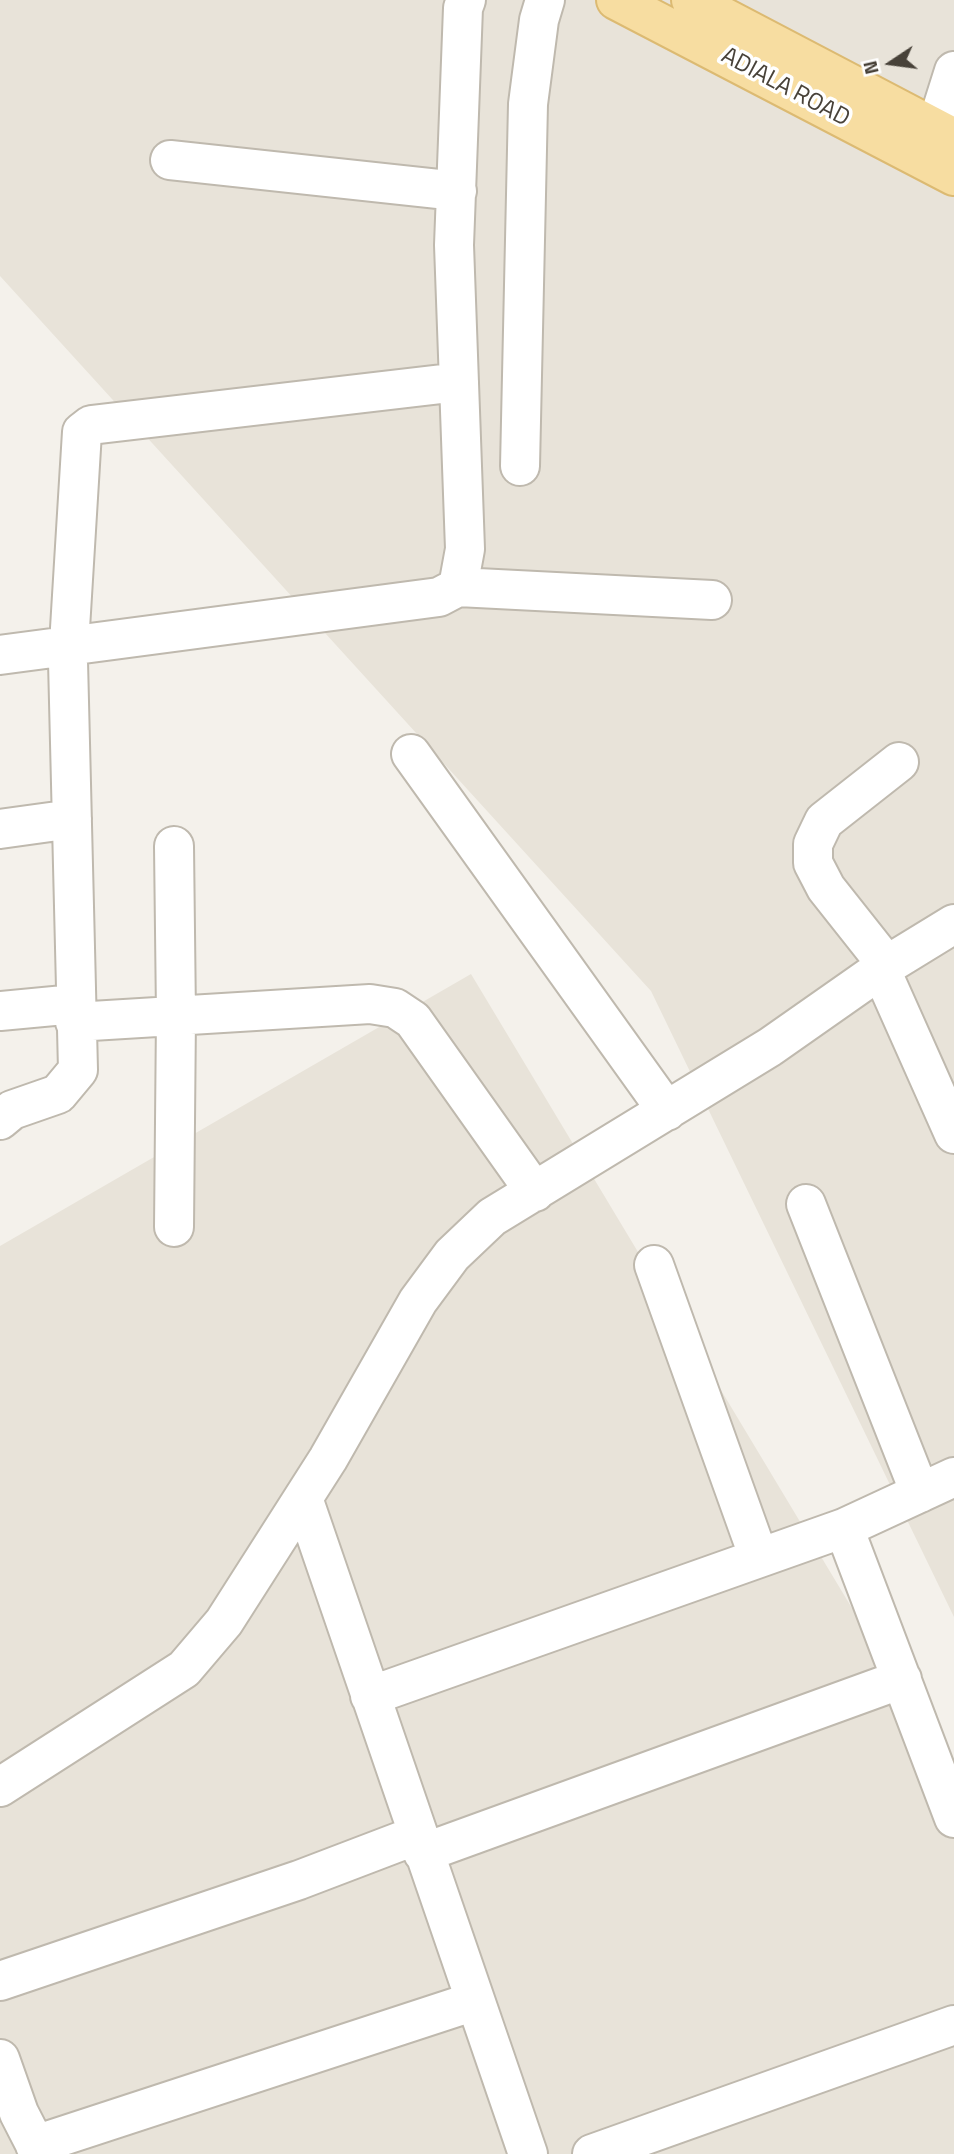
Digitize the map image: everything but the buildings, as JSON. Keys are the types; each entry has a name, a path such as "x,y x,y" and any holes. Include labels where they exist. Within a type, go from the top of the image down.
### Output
{"main road":[{"name":"ADIALA ROAD","path":"616,0 954,176"},
{"name":"ADIALA ROAD","path":"691,0 949,107"}],"street":[{"path":"458,587 465,549 454,245 463,8 466,0"},
{"path":"520,466 528,104 539,20 545,0"},
{"path":"170,160 457,191"},
{"path":"0,1120 12,1110 58,1094 78,1070 68,648 82,432 91,425 459,382"},
{"path":"0,655 439,597 458,587 712,600"},
{"path":"411,754 667,1111"},
{"path":"899,762 824,821 813,844 813,863 826,888 884,967 954,1133"},
{"path":"0,829 72,819"},
{"path":"174,846 174,1227"},
{"path":"0,1787 184,1669 225,1622 303,1498 418,1301 452,1255 492,1217 770,1047 884,967 954,924"},
{"path":"0,1011 176,1016 370,1004 395,1008 413,1020 534,1192"},
{"path":"370,1696 844,1528 937,1485 806,1204"},
{"path":"654,1265 759,1558"},
{"path":"303,1498 528,2154"},
{"path":"844,1528 954,1818"},
{"path":"0,1980 299,1880 420,1844 902,1679"},
{"path":"0,2059 19,2113 38,2149 475,2001"},
{"path":"592,2154 954,2025"}],"shaded area":[{"path":"0,0 954,0 954,1617 651,991 0,276"},
{"path":"471,974 954,1778 954,2154 0,2154 0,1246"}]}
